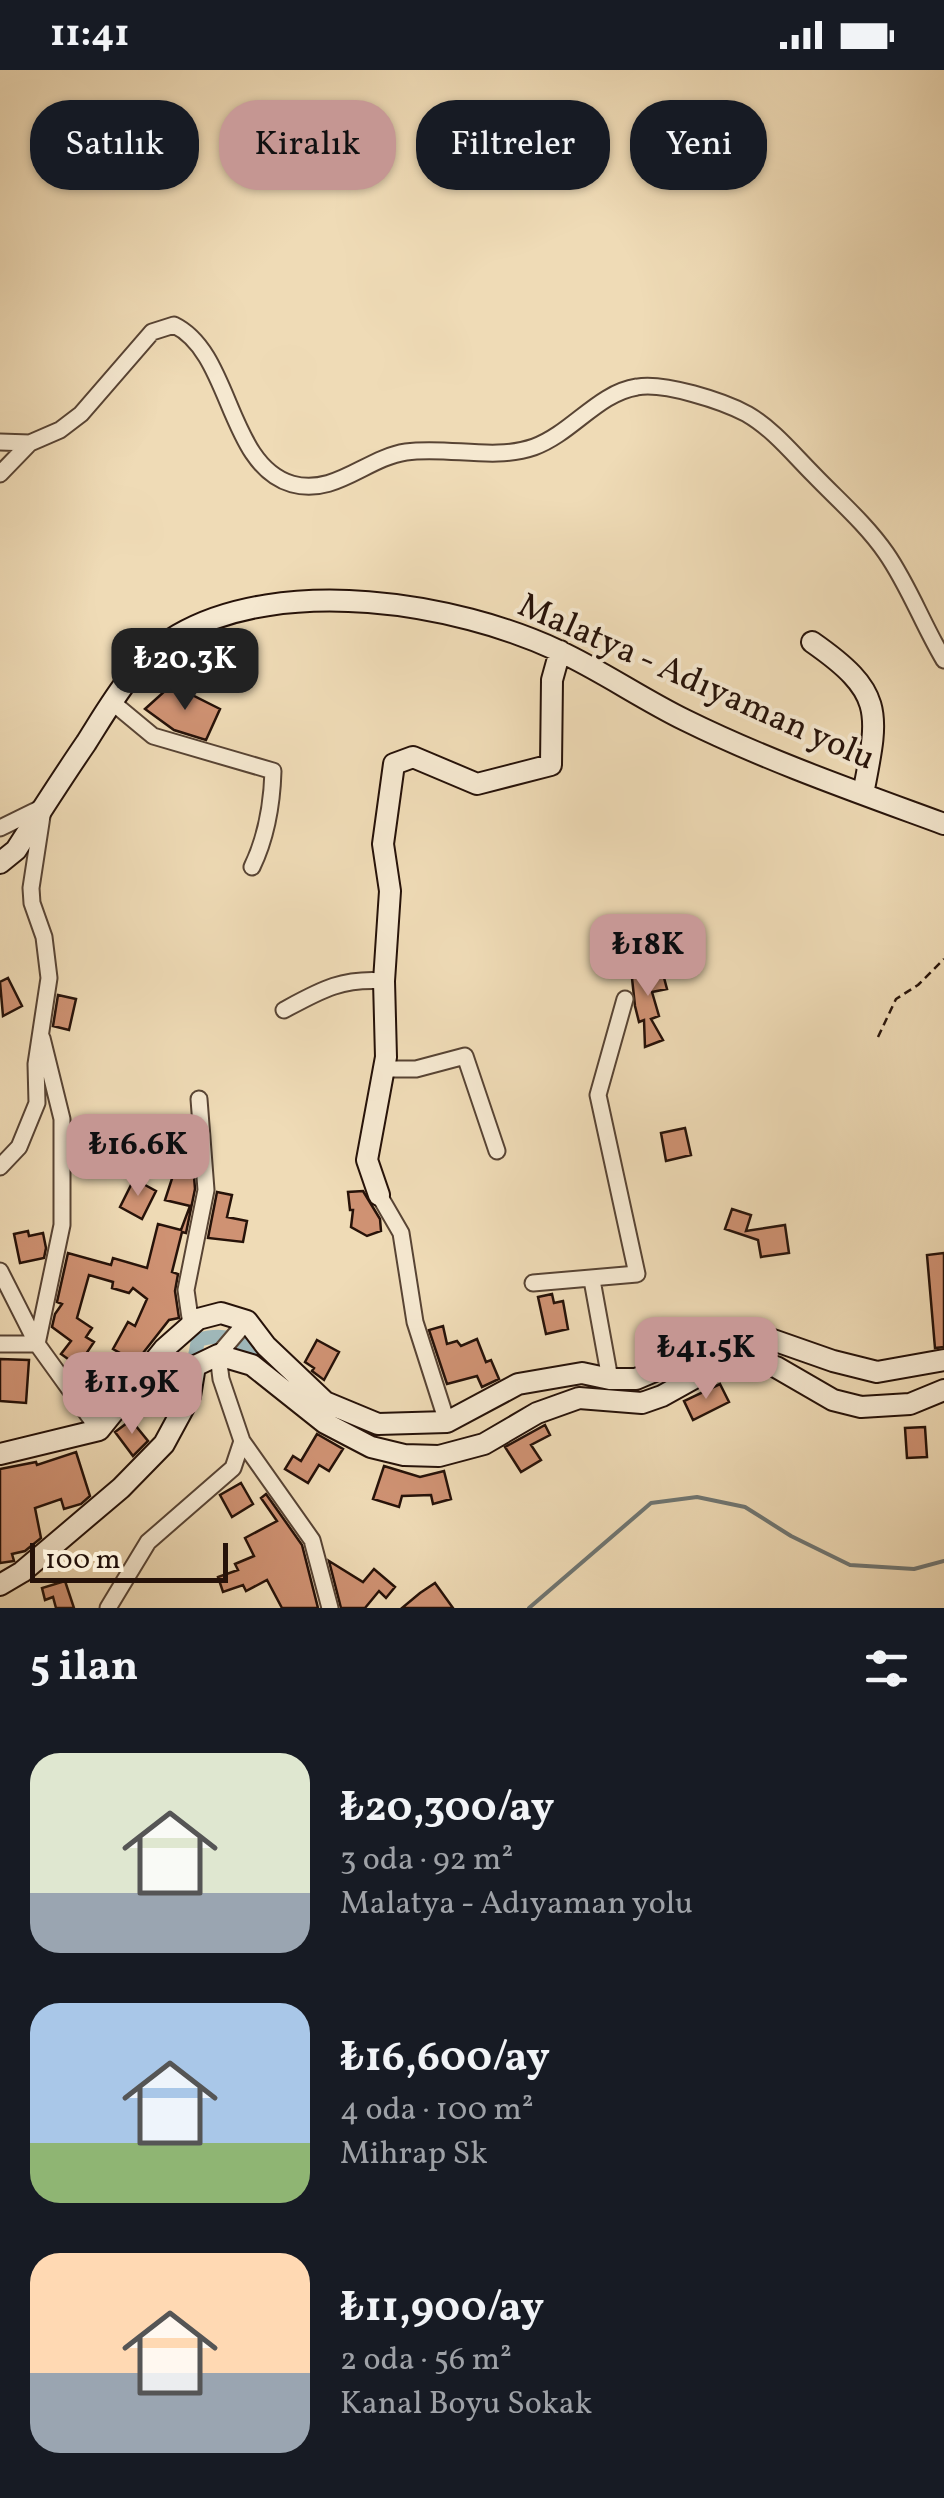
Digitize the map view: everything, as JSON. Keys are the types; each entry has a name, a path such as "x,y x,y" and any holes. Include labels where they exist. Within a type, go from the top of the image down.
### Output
{"main road":[{"name":"Malatya - Adıyaman yolu","path":"0,863 16,850 133,670 178,635 237,612 294,600 374,603 458,615 560,651 684,720 944,824"},
{"path":"812,642 842,663 867,690 875,716 863,794"},
{"path":"379,1195 367,1160 384,1068 390,891 384,844 394,764 413,757 477,784 550,765 552,680 560,651"},
{"path":"0,1454 99,1430 164,1349 198,1319 221,1313 247,1321 266,1346 325,1402 378,1424 447,1422 518,1384 582,1373 610,1379 636,1378 730,1339 756,1334 877,1372 944,1360"},
{"path":"0,1585 22,1572 121,1488 164,1444 190,1396 195,1366 218,1354 252,1365 326,1423 371,1448 404,1456 439,1456 484,1444 537,1414 579,1398 642,1403 716,1366 745,1360 776,1367 832,1400 862,1407 910,1404 944,1390"}],"street":[{"path":"0,442 30,442 60,430 82,414 152,332 174,324 190,332 242,434 267,472 311,487 346,478 400,452 508,452 532,447 564,433 616,391 644,386 690,393 746,414 776,436 855,517 885,551 944,660"},
{"path":"0,474 30,442"},
{"path":"112,702 153,736 273,771 264,842 252,867"},
{"path":"0,828 44,806"},
{"path":"0,1167 19,1147 37,1103 36,1064 49,978 44,937 31,888 44,806"},
{"path":"284,1010 353,979 384,981"},
{"path":"533,1283 637,1274 598,1094 625,999"},
{"path":"37,1344 62,1226 62,1119 40,1033"},
{"path":"384,1068 416,1068 465,1056 498,1151"},
{"path":"191,1325 186,1290 206,1190 198,1099"},
{"path":"379,1195 401,1233 415,1322 447,1422"},
{"path":"0,1271 37,1344 99,1430"},
{"path":"592,1280 610,1379"},
{"path":"247,1321 218,1354 221,1379 242,1441 312,1540 330,1608"},
{"path":"0,1344 37,1344"},
{"path":"108,1608 148,1542 233,1468 242,1441"}],"path":[{"path":"878,1037 896,998 918,985 944,959"}],"building":[{"path":"167,689 192,695 220,709 206,740 174,730 145,709"},
{"path":"655,962 667,989 652,992 659,1016 651,1019 663,1040 645,1047 644,1020 639,1022 631,969"},
{"path":"8,978 22,1006 3,1016 0,982"},
{"path":"58,995 76,999 69,1030 53,1026"},
{"path":"74,1125 98,1131 92,1158 73,1154"},
{"path":"685,1128 691,1155 666,1161 661,1133"},
{"path":"178,1160 193,1164 195,1189 186,1233 182,1232 172,1272 178,1274 175,1291 179,1318 169,1320 136,1362 113,1349 128,1322 135,1326 147,1299 133,1288 129,1293 112,1288 113,1282 89,1275 77,1318 92,1328 86,1337 94,1342 78,1366 61,1354 71,1341 52,1327 62,1304 57,1302 68,1253 111,1265 113,1258 147,1268 158,1224 181,1230 190,1206 165,1200"},
{"path":"134,1179 156,1191 142,1219 120,1207"},
{"path":"363,1191 380,1219 381,1231 367,1236 351,1227 353,1210 348,1192"},
{"path":"217,1192 232,1195 227,1217 247,1221 243,1242 208,1238"},
{"path":"732,1209 751,1215 746,1231 785,1225 789,1253 761,1257 758,1240 725,1229"},
{"path":"28,1231 29,1236 43,1233 44,1258 20,1263 14,1234"},
{"path":"944,1253 944,1347 935,1348 927,1255"},
{"path":"552,1294 554,1303 563,1301 568,1329 546,1334 538,1297"},
{"path":"443,1326 447,1344 457,1341 461,1346 477,1339 486,1362 491,1360 499,1379 482,1387 477,1376 447,1384 429,1330"},
{"path":"317,1340 339,1352 324,1380 305,1362"},
{"path":"0,1359 29,1360 26,1403 0,1401"},
{"path":"720,1384 729,1402 693,1420 684,1401"},
{"path":"131,1420 148,1441 133,1456 115,1432"},
{"path":"545,1425 550,1435 531,1445 541,1460 521,1472 505,1447"},
{"path":"925,1427 927,1457 907,1458 905,1428"},
{"path":"317,1434 343,1449 329,1471 319,1465 308,1483 285,1469 293,1456 301,1461"},
{"path":"76,1452 90,1496 81,1504 64,1509 61,1499 35,1508 41,1538 25,1551 12,1554 14,1561 0,1563 0,1469 36,1462 37,1465"},
{"path":"384,1466 420,1477 444,1471 451,1499 433,1504 431,1495 402,1496 399,1507 373,1499"},
{"path":"241,1483 253,1504 232,1517 220,1495"},
{"path":"266,1494 302,1545 318,1608 282,1608 267,1580 246,1591 243,1585 223,1592 218,1577 238,1570 235,1564 254,1556 245,1538 277,1521 261,1498"},
{"path":"329,1561 363,1582 374,1569 395,1587 386,1598 379,1591 365,1608 341,1608"},
{"path":"65,1581 74,1608 56,1608 53,1597 45,1600 42,1588"},
{"path":"435,1583 453,1608 402,1608 420,1593"}],"waterway":[{"path":"192,1372 198,1340 210,1337 237,1341 270,1364"},
{"path":"529,1608 651,1503 697,1497 745,1507 791,1536 850,1565 914,1569 944,1561"}]}
